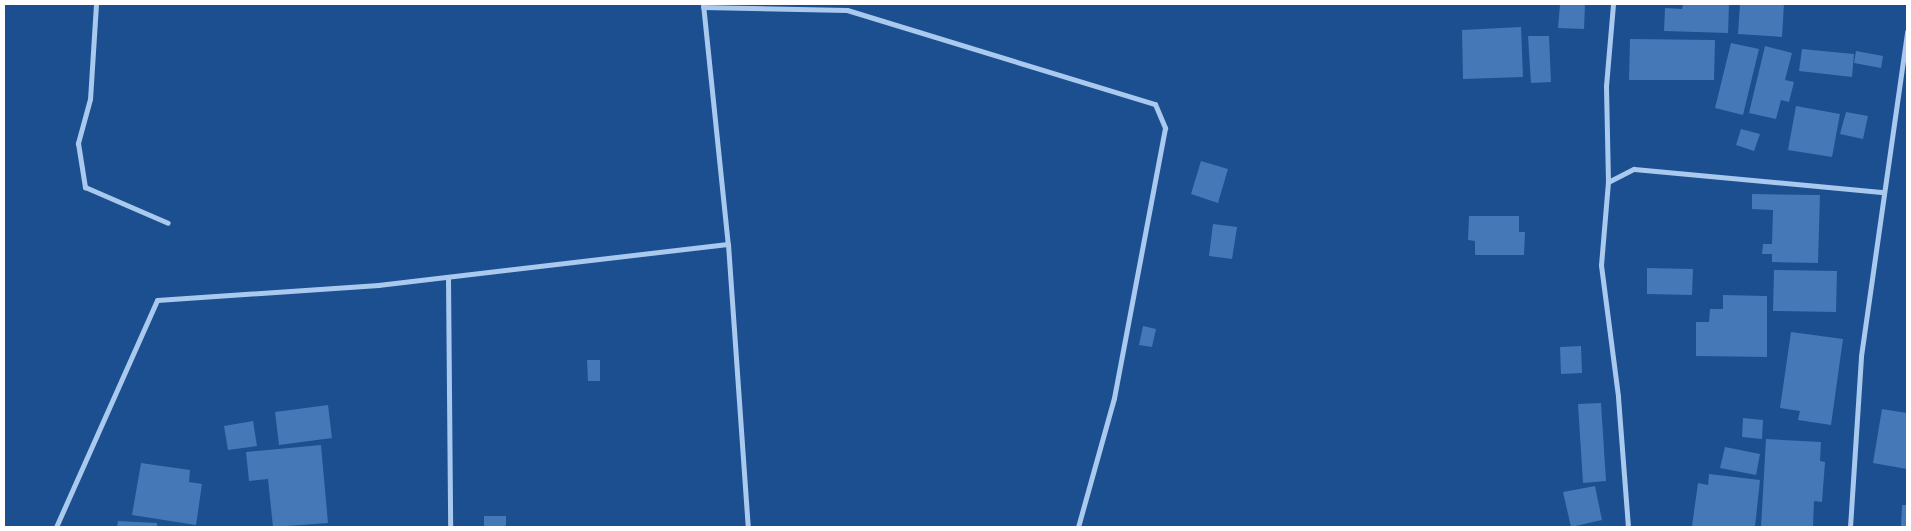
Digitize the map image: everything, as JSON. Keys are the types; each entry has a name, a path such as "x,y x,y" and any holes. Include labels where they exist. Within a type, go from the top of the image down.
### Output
{"street":[{"path":"96,4 90,99 78,143 85,187 168,223"},
{"path":"1613,4 1606,86 1608,182 1601,266 1618,396 1628,527"},
{"path":"748,527 728,244 703,6 847,10 1155,104 1165,128 1114,398 1078,527"},
{"path":"1850,527 1861,356 1907,31"},
{"path":"1608,182 1634,169 1884,192"},
{"path":"56,527 157,300 448,276 728,244"},
{"path":"448,276 450,527"}],"building":[{"path":"1560,4 1585,4 1584,29 1558,28"},
{"path":"1683,4 1729,4 1728,33 1664,31 1665,8 1682,9"},
{"path":"1740,4 1784,4 1782,37 1738,34"},
{"path":"1521,27 1523,77 1463,79 1462,30"},
{"path":"1528,36 1549,36 1551,82 1531,83"},
{"path":"1630,39 1715,40 1714,80 1629,80"},
{"path":"1731,43 1759,49 1743,115 1715,108"},
{"path":"1765,46 1792,53 1785,80 1794,82 1789,102 1781,100 1776,119 1749,113"},
{"path":"1802,49 1854,54 1852,77 1799,71"},
{"path":"1856,51 1883,56 1881,68 1854,63"},
{"path":"1796,106 1840,114 1832,157 1788,150"},
{"path":"1846,112 1868,116 1863,139 1840,134"},
{"path":"1741,129 1760,134 1754,151 1736,145"},
{"path":"1201,161 1228,169 1218,203 1191,194"},
{"path":"1752,194 1820,195 1818,263 1772,262 1772,254 1762,254 1763,244 1772,244 1773,210 1752,209"},
{"path":"1469,216 1519,216 1519,232 1525,232 1524,255 1475,255 1475,241 1468,240"},
{"path":"1213,224 1237,227 1232,259 1209,256"},
{"path":"1647,268 1693,269 1692,295 1647,294"},
{"path":"1774,270 1837,271 1836,312 1773,311"},
{"path":"1723,295 1767,296 1767,357 1696,356 1696,322 1709,322 1710,309 1723,309"},
{"path":"1143,326 1156,329 1152,347 1139,345"},
{"path":"1791,332 1843,339 1831,425 1798,420 1800,411 1780,408"},
{"path":"1581,346 1582,373 1561,374 1560,347"},
{"path":"587,360 600,360 600,381 588,381"},
{"path":"1601,403 1606,481 1583,483 1578,404"},
{"path":"328,405 332,438 279,445 275,412"},
{"path":"1882,409 1907,413 1907,469 1873,463"},
{"path":"1743,418 1763,420 1762,439 1742,437"},
{"path":"253,421 257,446 228,450 224,426"},
{"path":"1766,439 1821,442 1820,461 1825,462 1822,502 1814,501 1813,527 1761,527"},
{"path":"321,445 328,523 273,527 268,479 249,481 246,452"},
{"path":"1725,447 1760,454 1756,475 1720,468"},
{"path":"141,463 190,470 189,482 202,484 196,525 132,515"},
{"path":"1709,474 1760,480 1755,527 1692,526 1698,483 1708,485"},
{"path":"1595,486 1602,520 1571,527 1563,492"},
{"path":"1902,505 1907,505 1907,527 1901,527"},
{"path":"484,516 506,516 506,527 484,527"},
{"path":"118,521 157,523 157,527 117,527"}]}
